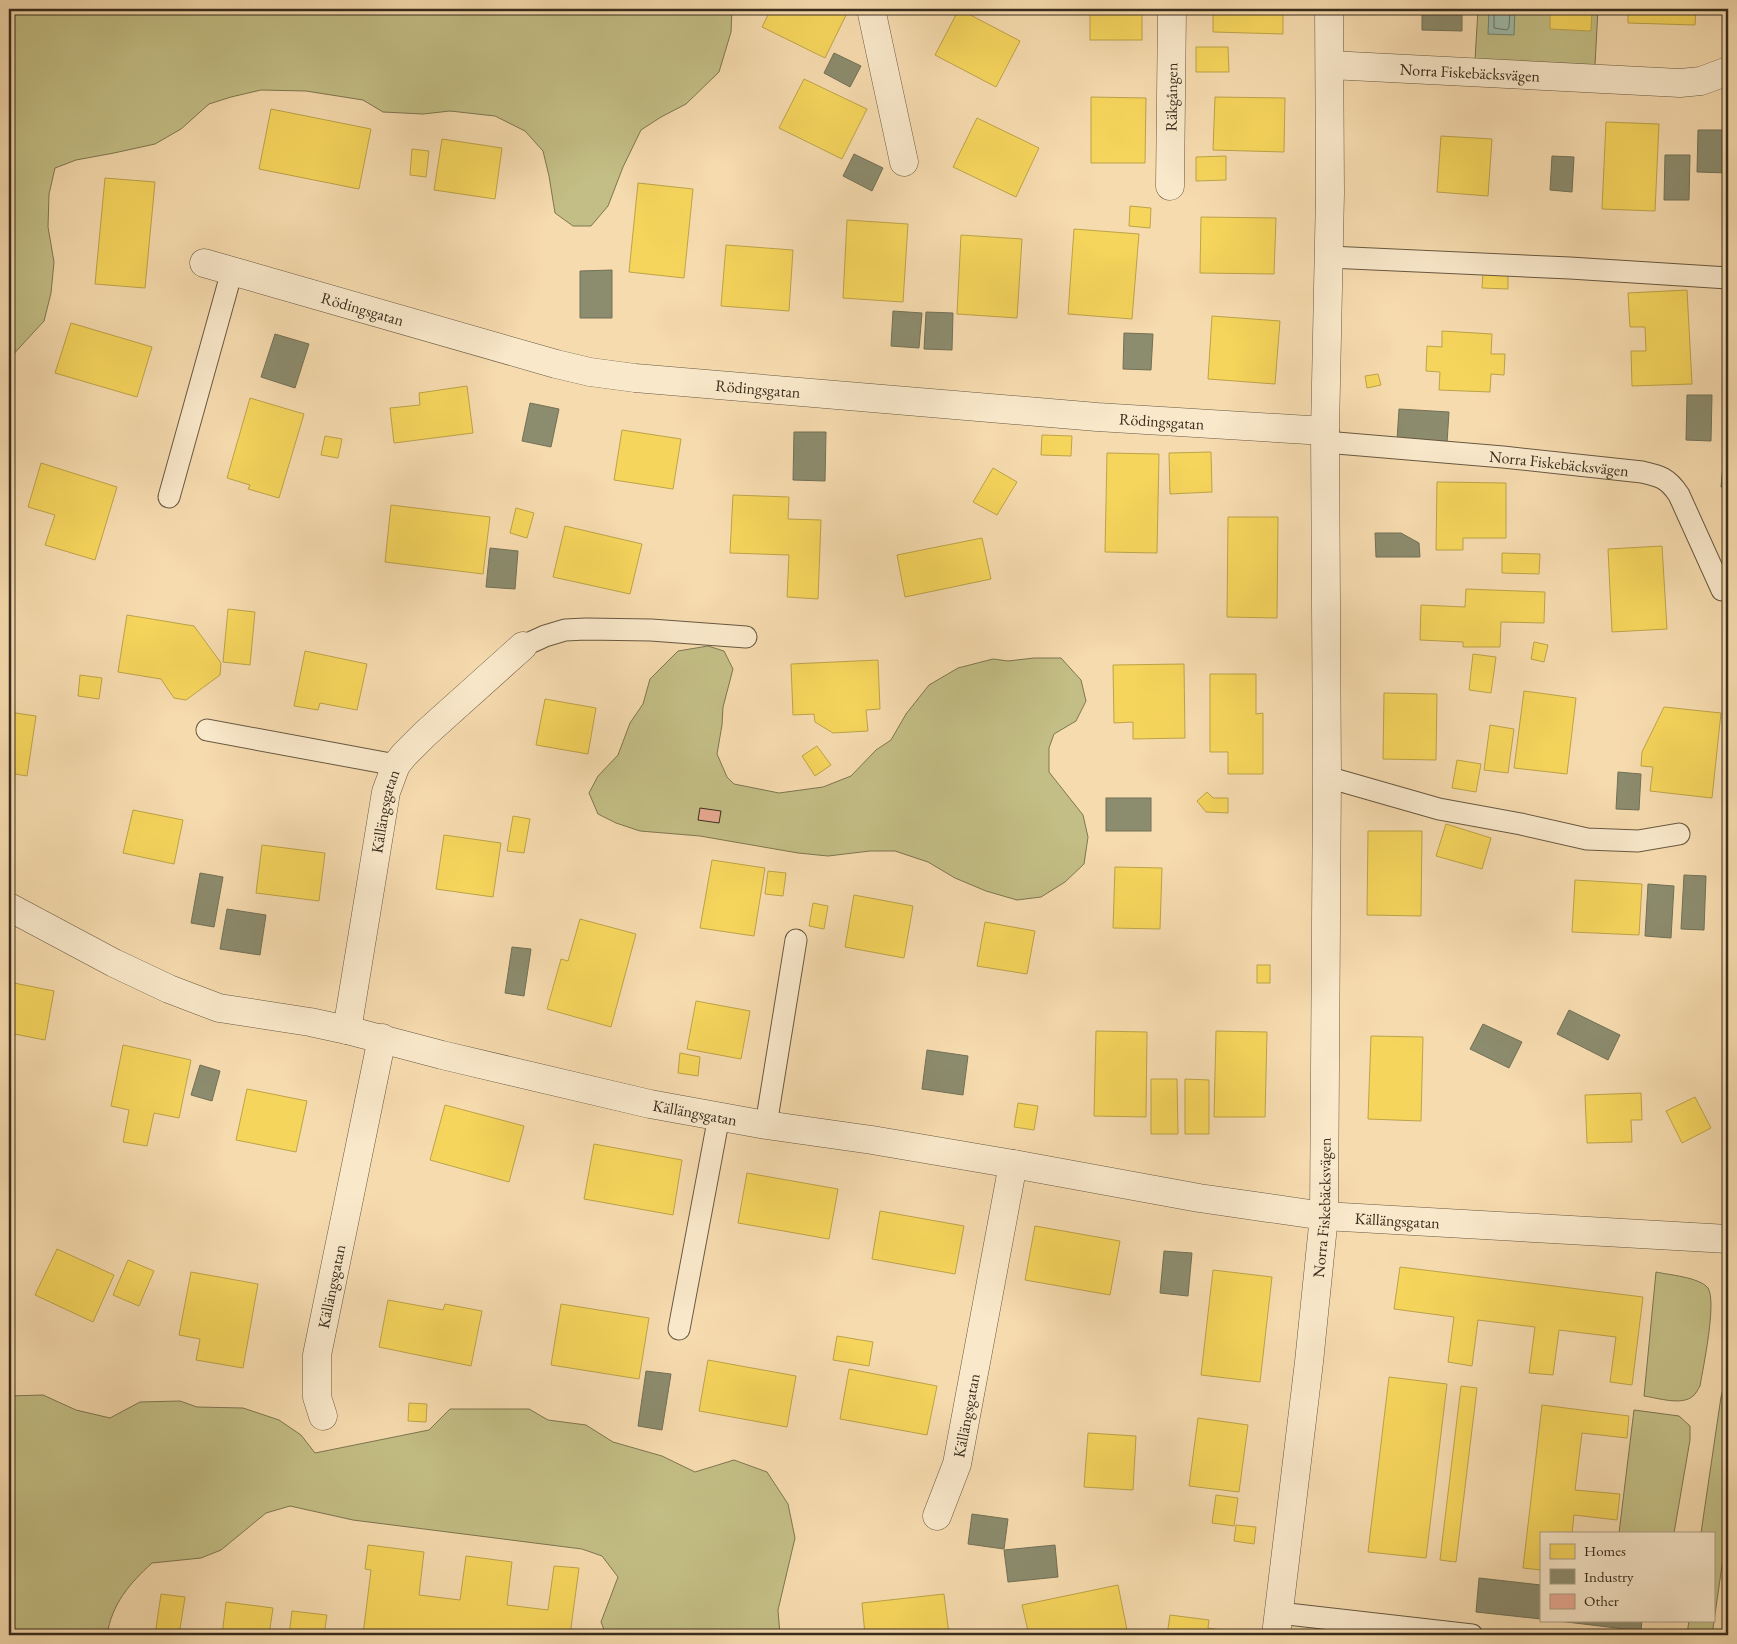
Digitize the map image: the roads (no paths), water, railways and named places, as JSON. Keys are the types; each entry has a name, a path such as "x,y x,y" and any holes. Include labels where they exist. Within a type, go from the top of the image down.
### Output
{"street":[{"path":"871,9 904,162"},
{"name":"Räkgången","path":"1170,186 1172,9"},
{"name":"Norra Fiskebäcksvägen","path":"1278,1624 1324,1216 1327,777 1325,437 1330,194 1330,9"},
{"name":"Norra Fiskebäcksvägen","path":"1330,65 1680,83 1701,81 1728,71"},
{"name":"Rödingsgatan","path":"204,263 556,364 602,374 1325,437"},
{"name":"Källängsgatan","path":"347,1030 386,792 396,765 425,734 523,646"},
{"name":"Källängsgatan","path":"9,907 114,963 169,989 219,1008 347,1030 442,1055 650,1104 766,1125 872,1140 1013,1164 1199,1198 1324,1216 1728,1239"},
{"name":"Källängsgatan","path":"323,1416 317,1397 317,1355 382,1038"},
{"name":"Källängsgatan","path":"937,1516 957,1464 1013,1164"}],"lane":[{"path":"1329,257 1570,268 1728,278"},
{"path":"169,497 232,271"},
{"name":"Norra Fiskebäcksvägen","path":"1325,437 1642,472 1662,477 1673,485 1679,495 1722,590"},
{"path":"523,646 558,632 586,629 651,630 746,637"},
{"path":"207,730 396,765"},
{"path":"1327,777 1439,809 1521,824 1587,839 1638,841 1679,834"},
{"path":"766,1125 796,940"},
{"path":"679,1329 720,1116"},
{"path":"1278,1624 1472,1635"}],"water":[{"path":"1489,9 1515,9 1514,35 1488,34"}]}
